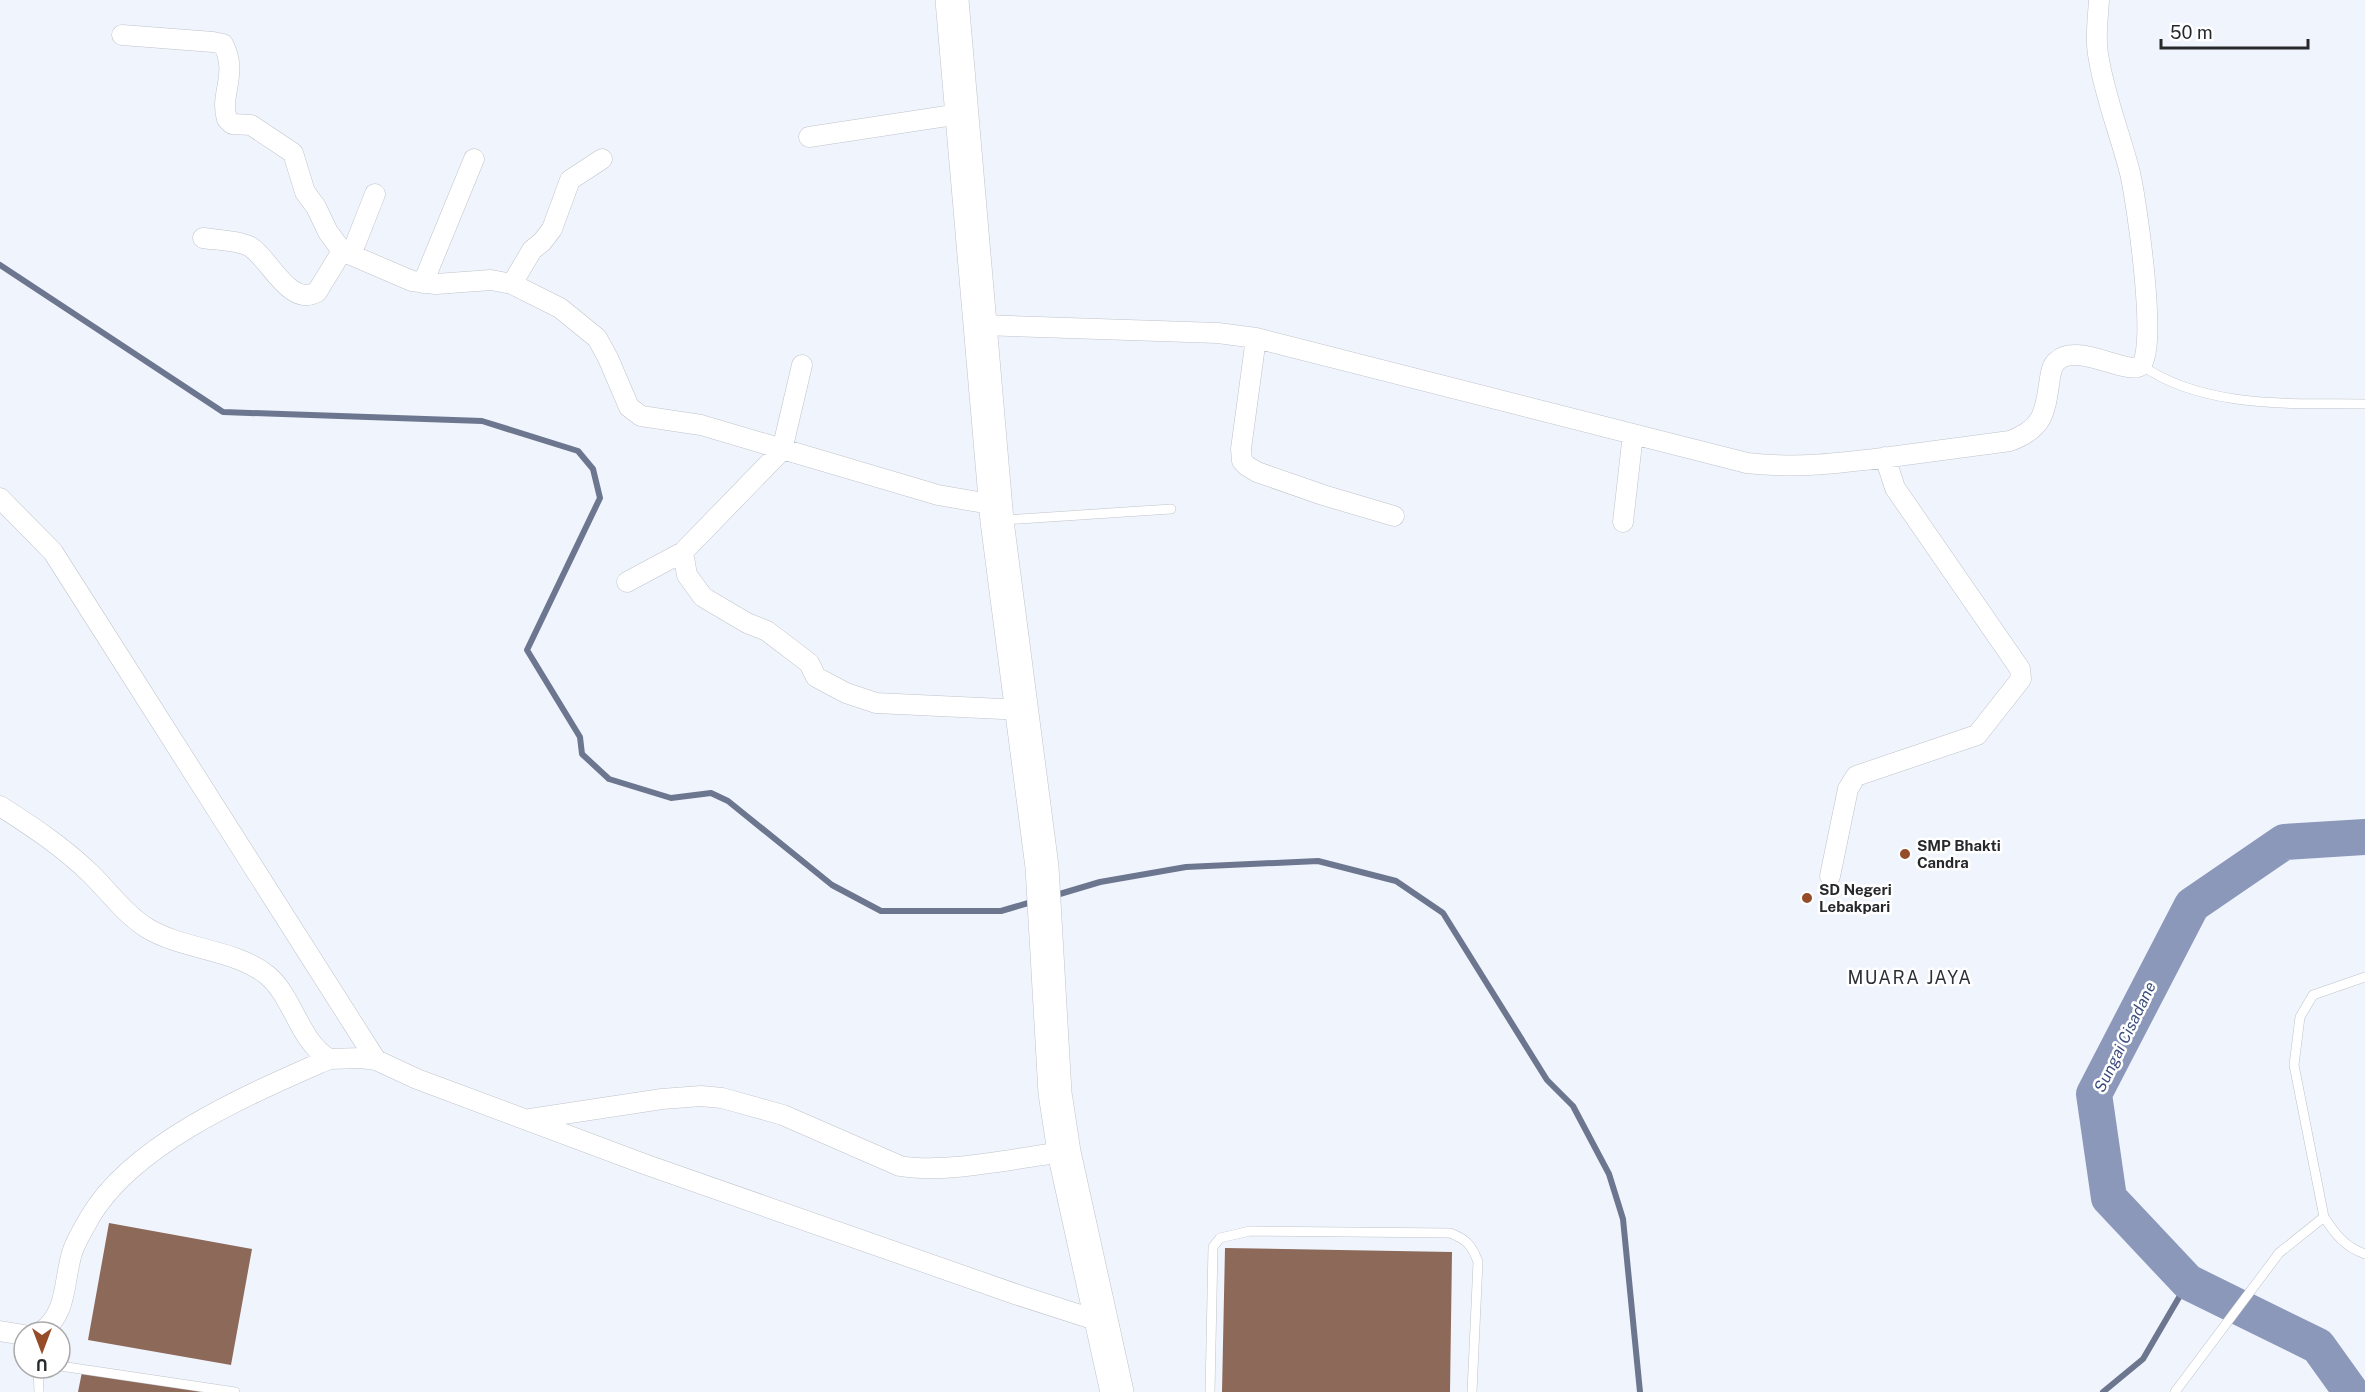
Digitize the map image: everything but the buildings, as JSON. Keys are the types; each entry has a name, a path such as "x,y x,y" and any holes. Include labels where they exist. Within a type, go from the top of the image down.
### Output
{"highway":[{"path":"952,0 996,513 1042,867 1055,1092 1064,1152 1117,1392"}],"street":[{"path":"981,325 1218,333 1256,338 1746,463 1809,466 2010,441 2024,436 2035,428 2042,418 2052,371 2055,362 2061,358 2087,356 2132,368 2140,366 2145,359 2148,344 2143,256 2131,175 2100,72 2097,51 2099,0"},
{"path":"122,35 223,44 230,60 227,119 232,124 250,125 292,153 305,192 316,207 328,232 347,253 412,281 450,284 491,280 512,284 560,308 597,338 629,407 641,416 701,425 996,513"},
{"path":"809,137 960,114"},
{"path":"423,283 474,159"},
{"path":"512,284 532,250 552,229 570,180 602,159"},
{"path":"203,238 247,246 259,254 285,285 305,296 310,296 317,292 347,253 375,194"},
{"path":"1256,338 1241,449 1242,461 1257,472 1394,516"},
{"path":"627,582 683,552 782,450 802,365"},
{"path":"1623,522 1633,434"},
{"path":"1830,876 1848,789 1856,776 1977,735 2021,680 2020,669 1895,488 1885,457"},
{"path":"0,498 53,552 376,1060"},
{"path":"683,552 687,575 703,597 747,623 767,631 809,663 816,677 846,693 876,703 939,708 1022,710"},
{"path":"0,806 40,830 63,848 145,927 179,943 244,963 269,976 318,1049 329,1059"},
{"path":"54,1320 59,1310 73,1250 80,1236 100,1202 116,1184 150,1154 193,1126 257,1091 329,1059 361,1058 376,1060 417,1078 647,1165 1018,1295 1102,1322"},
{"path":"527,1120 662,1099 701,1096 722,1098 783,1115 880,1158 908,1167 945,1167 1064,1152"}],"lane":[{"path":"2140,366 2187,389 2236,399 2285,403 2365,404"},
{"path":"996,513 1171,509"},
{"path":"2365,977 2313,995 2300,1017 2294,1065 2324,1217 2337,1237 2354,1250 2365,1254"},
{"path":"2175,1392 2279,1253 2324,1217"},
{"path":"1210,1392 1213,1247 1220,1238 1250,1231 1352,1231 1450,1233 1464,1238 1472,1247 1478,1262 1472,1392"},
{"path":"72,1368 235,1392"}],"waterway":[{"path":"0,265 223,412 482,421 578,451 593,469 600,498 527,650 580,737 582,754 609,779 671,798 711,793 728,801 832,885 881,911 1001,911 1035,901"},
{"name":"Sungai Cisadane","path":"2351,1392 2318,1346 2188,1282 2109,1198 2094,1094 2192,905 2284,842 2365,837"},
{"path":"1053,896 1100,882 1186,867 1318,861 1396,881 1443,913 1547,1080 1573,1106 1609,1174 1623,1219 1640,1392"},
{"path":"2103,1392 2143,1359 2188,1282"}],"place":[{"name":"SMP Bhakti Candra","path":"1905,854"},
{"name":"SD Negeri Lebakpari","path":"1807,898"}],"district":[{"name":"MUARA JAYA","path":"1910,977"}]}
